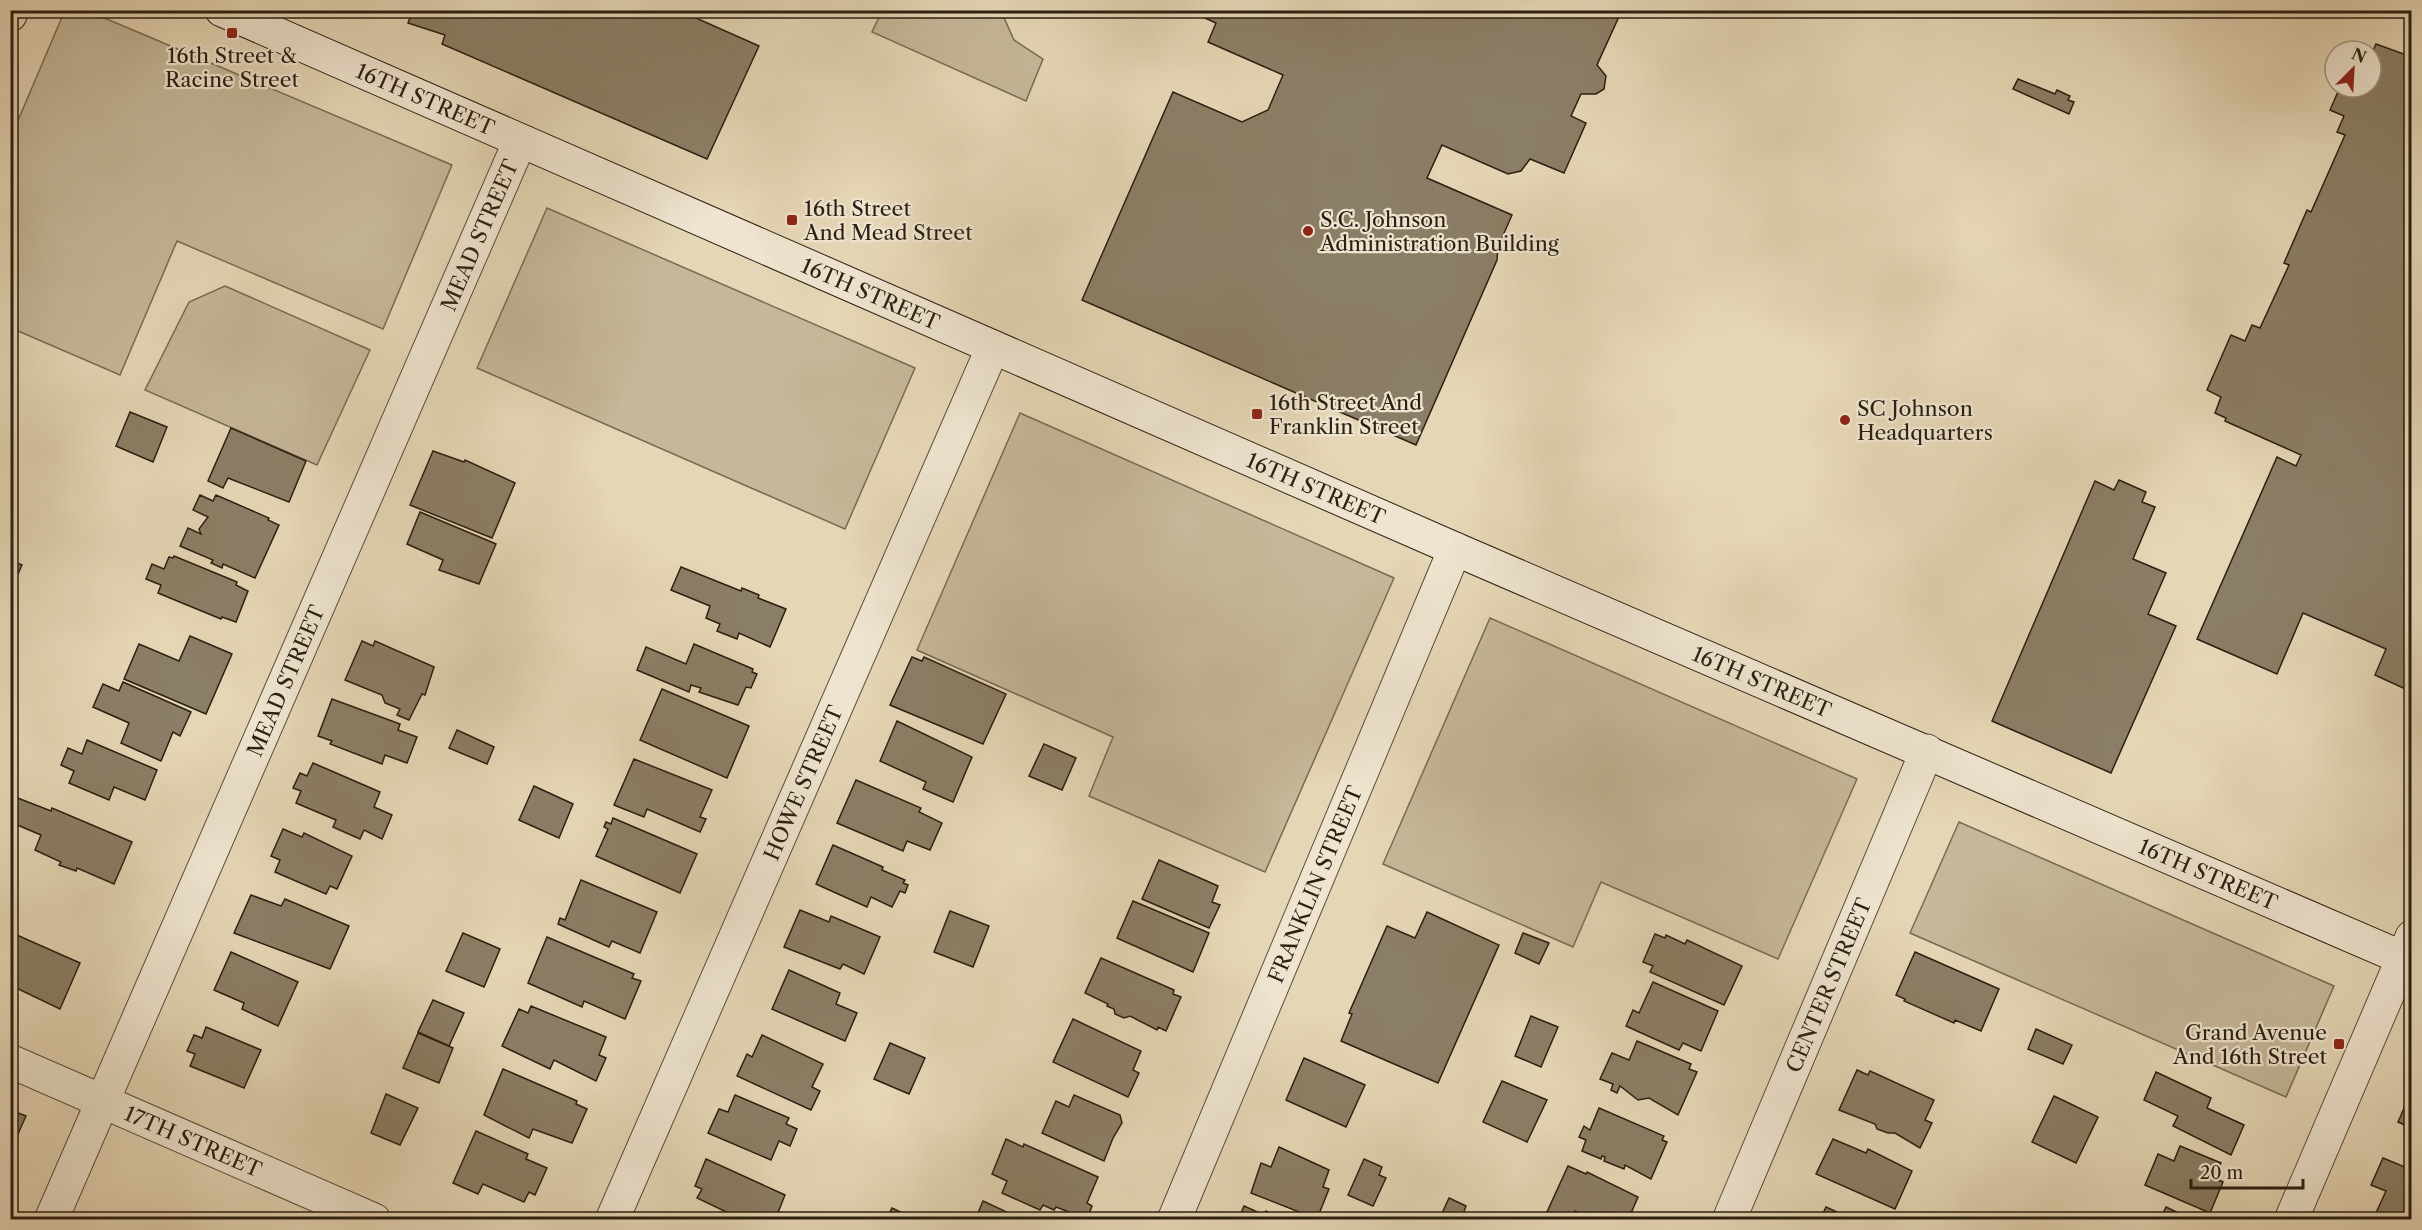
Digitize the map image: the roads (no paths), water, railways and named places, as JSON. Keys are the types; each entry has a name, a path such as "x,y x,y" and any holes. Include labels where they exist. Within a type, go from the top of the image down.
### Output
{"main road":[{"path":"10,15 12,10"}],"street":[{"name":"16TH STREET","path":"222,10 1455,549 1927,751 2409,952"},
{"name":"MEAD STREET","path":"51,1220 520,141"},
{"name":"HOWE STREET","path":"612,1220 993,347"},
{"name":"FRANKLIN STREET","path":"1174,1220 1455,549"},
{"name":"CENTER STREET","path":"1729,1220 1927,751"},
{"path":"2291,1220 2409,952"},
{"name":"17TH STREET","path":"10,1061 374,1220"}],"place":[{"name":"16th Street & Racine Street","path":"232,33"},
{"name":"16th Street And Mead Street","path":"792,220"},
{"name":"S.C. Johnson Administration Building","path":"1308,231"},
{"name":"16th Street And Franklin Street","path":"1257,414"},
{"name":"SC Johnson Headquarters","path":"1845,420"},
{"name":"Grand Avenue And 16th Street","path":"2339,1044"}]}
